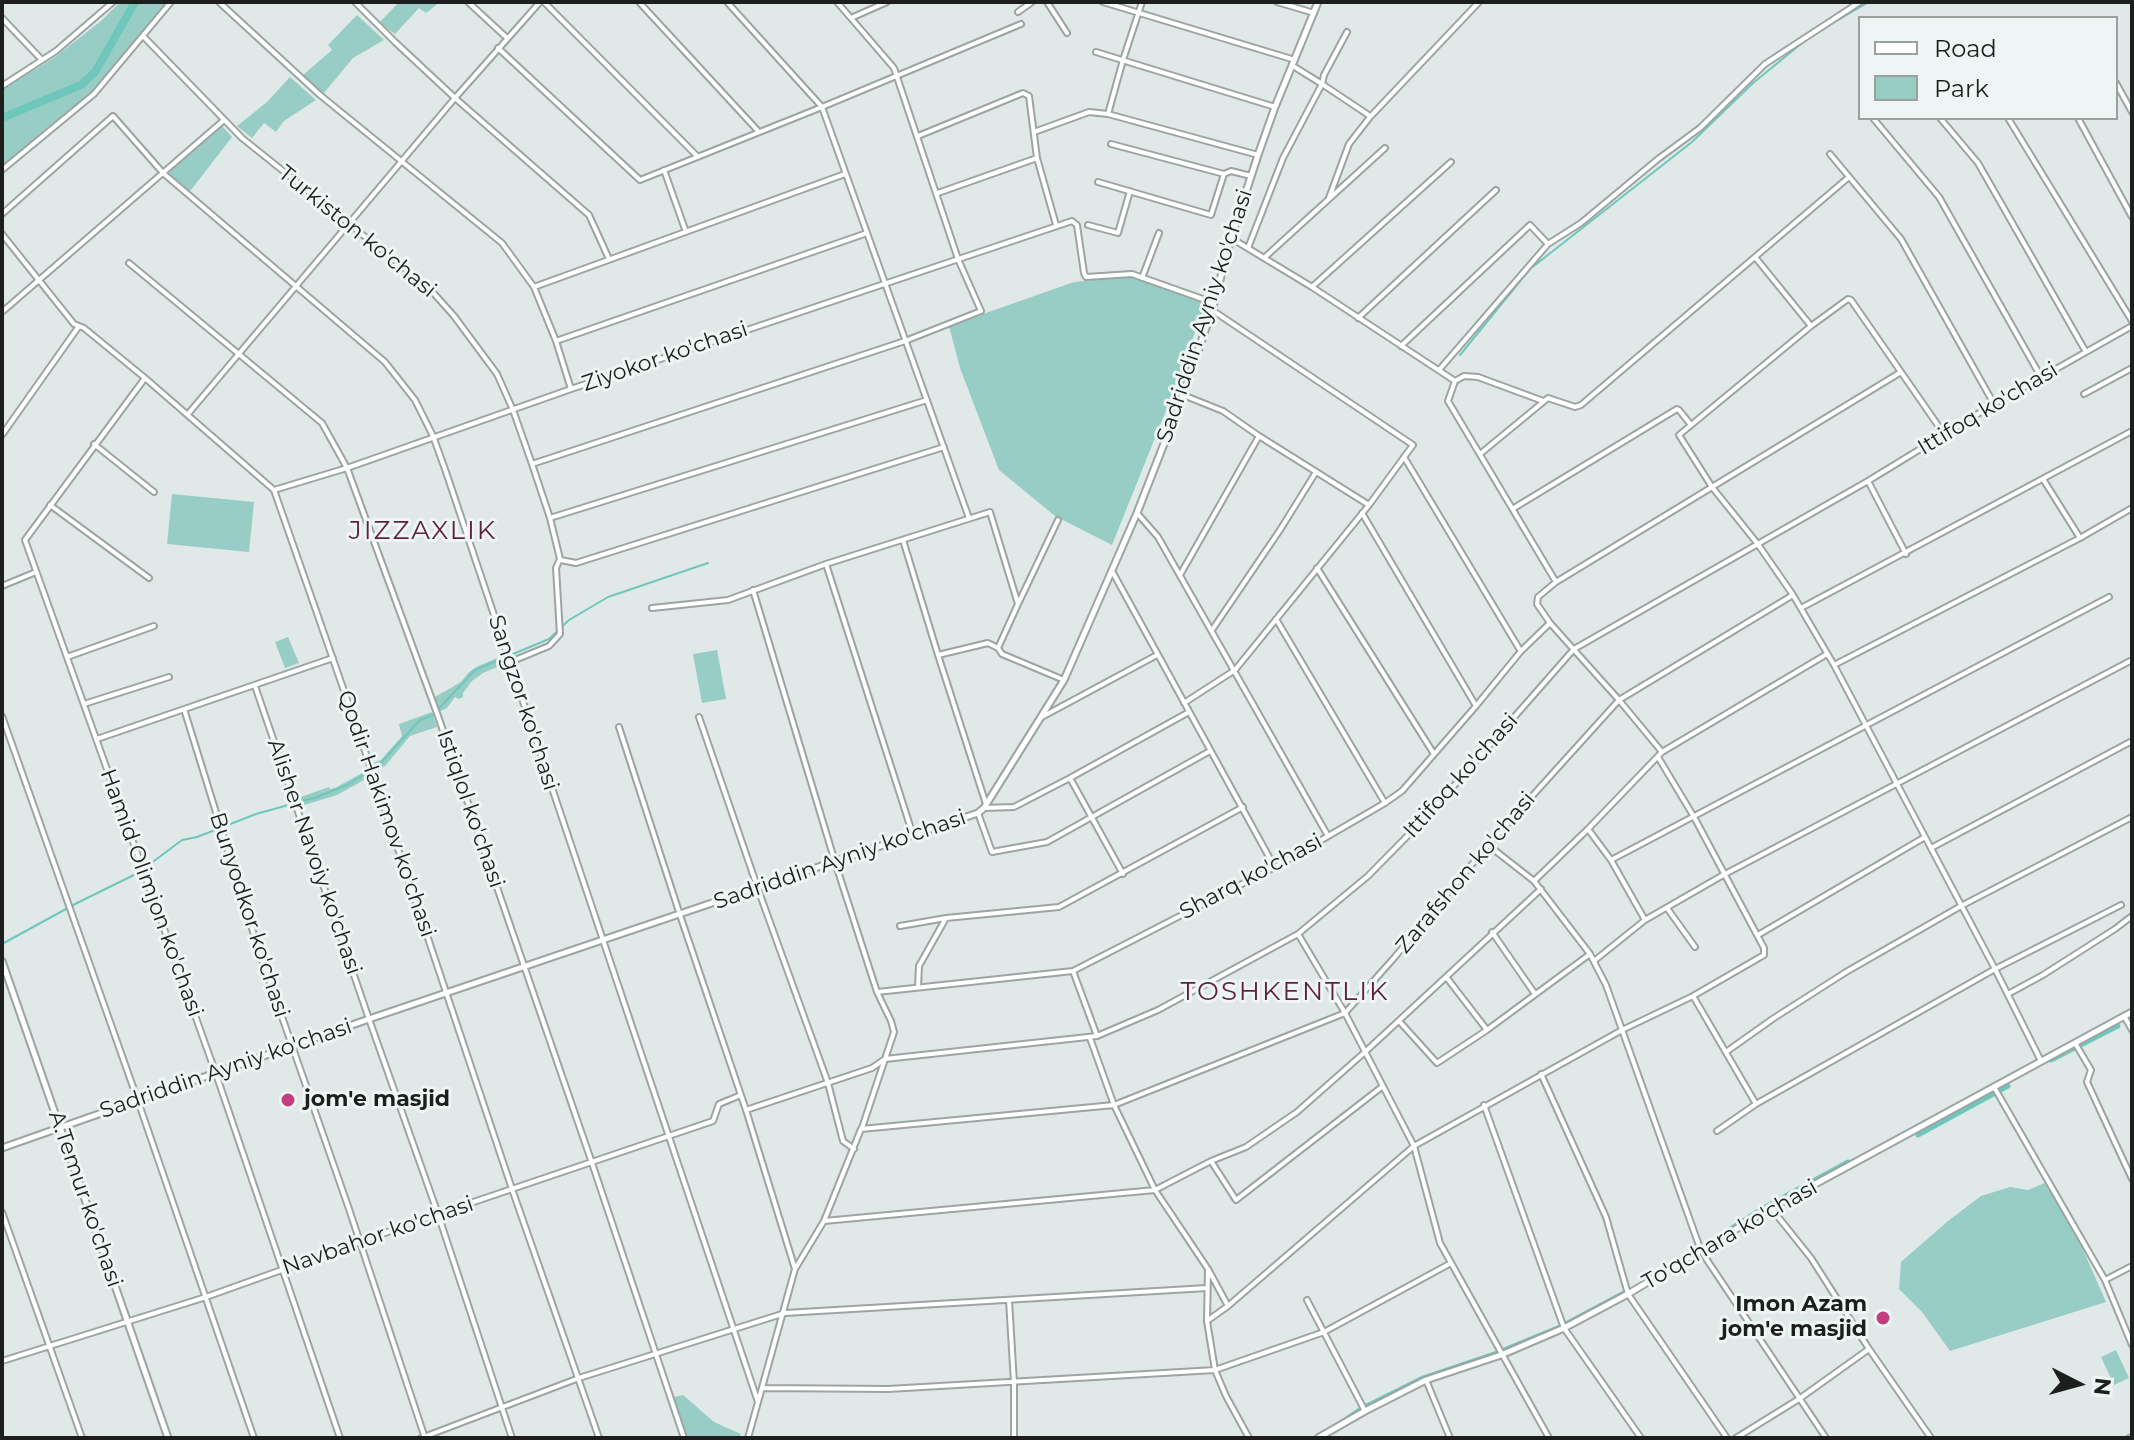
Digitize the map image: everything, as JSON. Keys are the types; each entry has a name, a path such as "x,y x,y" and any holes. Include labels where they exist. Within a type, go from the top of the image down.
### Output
{"street":[{"path":"2,170 94,94 171,2"},
{"path":"219,2 320,95 502,243 534,287 571,389"},
{"path":"355,2 455,98 589,215 609,259"},
{"path":"468,2 507,38"},
{"path":"188,415 455,98 542,2 698,157"},
{"path":"639,2 759,132"},
{"path":"727,2 822,107 969,518"},
{"path":"532,464 905,341 981,311 958,259 894,68 837,2"},
{"path":"851,18 887,2"},
{"path":"1018,12 1032,2"},
{"path":"1047,2 1067,33"},
{"path":"1103,2 1294,63 1370,117"},
{"path":"1108,114 1142,2"},
{"path":"1277,2 1314,13"},
{"name":"Sadriddin Ayniy ko'chasi","path":"2,1148 369,1019 978,813 985,807 1064,680 1137,513 1183,395 1275,107 1318,2"},
{"path":"1329,198 1349,144 1370,117 1479,2"},
{"path":"1439,370 1548,244 1581,223 1700,128 1765,64 1860,2"},
{"path":"2,86 56,51 111,3"},
{"path":"2,18 42,60"},
{"path":"498,48 640,180 1021,24"},
{"path":"1248,248 1283,158 1347,32"},
{"name":"Turkiston ko'chasi","path":"143,36 242,138 429,288 497,374 532,464 560,559 556,568 560,634 549,646 510,662"},
{"path":"1096,52 1275,107"},
{"path":"2118,87 2132,112"},
{"path":"918,136 1023,93 1029,96 1037,158 1056,225 1072,221 1077,225 1086,277 1132,274 1213,306 1413,445 1369,505 1235,670 1184,703"},
{"path":"1034,132 1089,112 1108,114 1258,155"},
{"name":"Sangzor ko'chasi","path":"2,214 113,116 163,173 385,362 415,400 433,436 758,1402"},
{"path":"2,312 225,120"},
{"path":"1875,120 1942,201 2041,377"},
{"path":"1942,120 1978,163 2086,352"},
{"path":"2009,120 2132,323"},
{"path":"2079,120 2132,217"},
{"path":"1111,144 1224,174 1231,171 1251,176"},
{"path":"1264,258 1385,148"},
{"path":"1830,154 1907,248 1994,404"},
{"path":"938,193 1037,158"},
{"path":"1312,287 1451,162"},
{"path":"664,170 686,232"},
{"path":"534,287 845,174"},
{"path":"1098,182 1211,215 1224,174"},
{"path":"1480,454 1550,397 1575,407 1581,405 1849,177"},
{"path":"1358,318 1496,190"},
{"path":"1088,225 1118,233 1130,191"},
{"name":"Ziyokor ko'chasi","path":"274,490 347,468 1056,225"},
{"path":"1401,346 1530,225 1548,244"},
{"path":"556,341 867,233"},
{"path":"1142,278 1159,233"},
{"name":"Qodir Hakimov ko'chasi","path":"2,234 74,324 145,378 274,490 599,1438"},
{"path":"1231,238 1455,381"},
{"path":"1755,257 1811,326"},
{"name":"Istiqlol ko'chasi","path":"129,263 322,423 347,468 438,716 684,1438"},
{"path":"1944,434 1851,300 1844,300 1679,435 1712,487 1793,595 1834,665 2041,1061"},
{"name":"Ittifoq ko'chasi","path":"746,1110 872,1068 885,1059 1097,1036 1158,1010 1298,934 1368,876 1430,813 1574,649 1868,481 2132,323"},
{"path":"2,435 79,326"},
{"path":"2084,394 2132,368"},
{"path":"1662,752 1550,623 1538,597 1556,582 1901,372"},
{"path":"1544,401 1478,377 1464,376 1455,381 1448,401 1556,582"},
{"name":"Hamid Olimjon ko'chasi","path":"145,378 25,540 216,1074 340,1438"},
{"path":"1183,395 1223,411 1369,505"},
{"path":"550,518 927,400"},
{"path":"1514,508 1677,409 1691,425"},
{"path":"1801,608 2132,431"},
{"path":"1180,575 1259,436"},
{"path":"94,444 154,492"},
{"path":"560,559 576,563 944,447"},
{"path":"1404,457 1521,651"},
{"path":"1212,630 1316,472"},
{"path":"2043,479 2080,538"},
{"path":"1868,481 1906,554"},
{"path":"50,505 149,578"},
{"path":"1834,665 2132,508"},
{"path":"652,608 728,600 826,564 990,512 1018,604"},
{"path":"1137,513 1152,528 1180,575 1328,836"},
{"path":"1362,513 1476,706"},
{"path":"998,648 1058,520"},
{"path":"903,540 985,807 1014,807 1189,712"},
{"path":"826,564 913,835"},
{"path":"1317,568 1434,754"},
{"path":"1112,571 1275,867"},
{"path":"2,586 36,572"},
{"path":"748,1438 795,1269 824,1221 854,1149 894,1032 877,992 835,862 753,590"},
{"name":"Zarafshon ko'chasi","path":"861,1129 1114,1105 1345,1013 1488,845 1619,700 1793,595"},
{"path":"1611,860 2109,597"},
{"path":"1275,619 1385,803"},
{"name":"Sharq ko'chasi","path":"877,992 1073,971 1275,867 1402,791 1521,651 1550,623"},
{"path":"67,657 154,626"},
{"path":"938,655 988,643 1002,654 1064,680"},
{"path":"1534,881 1662,752 1827,654"},
{"path":"1039,719 1157,655"},
{"path":"96,739 333,658"},
{"path":"1594,961 1645,920 1725,874 2132,660"},
{"path":"84,704 169,677"},
{"name":"Alisher Navoiy ko'chasi","path":"255,686 438,1214 512,1438"},
{"name":"Bunyodkor ko'chasi","path":"184,709 259,951 424,1438"},
{"path":"2,716 254,1438"},
{"path":"699,717 828,1083 843,1141 854,1149"},
{"path":"619,727 746,1110 795,1269"},
{"path":"1931,848 2132,741"},
{"path":"978,813 992,852 1047,842 1210,751"},
{"path":"1207,1321 1414,1146 1484,1105 1622,1030 1693,996 1764,955 1765,950 1725,874 1658,757"},
{"path":"1070,778 1123,874"},
{"path":"900,926 946,918 1059,907 1243,807"},
{"path":"1726,1052 1846,972 1961,906 2132,817"},
{"path":"1588,829 1611,860 1645,920"},
{"path":"1758,936 1925,837"},
{"path":"1488,845 1534,881 1594,961 1606,985 1701,1251 1826,1438"},
{"path":"824,1221 1155,1190 1246,1147 1297,1112 1400,1022 1541,889"},
{"path":"1717,1131 1756,1104 1995,969 2121,905"},
{"path":"1667,908 1695,947"},
{"path":"2008,994 2043,975 2132,916"},
{"path":"918,987 919,966 946,918"},
{"path":"1492,932 1535,994"},
{"path":"1298,934 1345,1013 1414,1146 1440,1243 1549,1438"},
{"path":"1400,1022 1437,1063 1590,954"},
{"name":"A.Temur ko'chasi","path":"2,961 168,1438"},
{"path":"1073,971 1097,1036"},
{"path":"1446,978 1487,1030"},
{"path":"1693,996 1756,1104"},
{"name":"To'qchara ko'chasi","path":"1318,1438 1426,1380 1501,1355 1564,1328 1628,1294 1771,1208 2132,1012"},
{"path":"2124,1016 2132,1030"},
{"path":"1090,1038 1114,1105 1155,1190 1208,1269 1228,1306"},
{"path":"2075,1043 2091,1070 2087,1082 2132,1179"},
{"path":"1541,1074 1606,1217 1628,1294 1727,1438"},
{"path":"1211,1161 1236,1200 1383,1086"},
{"path":"1994,1087 2105,1280 2132,1345"},
{"name":"Navbahor ko'chasi","path":"2,1361 206,1297 713,1121 719,1104 741,1095"},
{"path":"1484,1105 1564,1328 1641,1438"},
{"path":"1771,1208 1811,1258 1931,1438"},
{"path":"2,1212 82,1438"},
{"path":"763,1388 888,1389 1215,1370 1324,1332 1451,1263"},
{"path":"2105,1280 2132,1266"},
{"path":"1208,1269 1207,1321 1215,1370 1249,1438"},
{"path":"424,1438 579,1378 785,1313 1207,1288"},
{"path":"1009,1300 1014,1438"},
{"path":"1307,1300 1365,1411"},
{"path":"1736,1438 1799,1399 1869,1349"},
{"path":"1426,1380 1450,1438"}],"green space":[{"path":"120,2 167,2 90,93 2,167 2,90 55,57"},
{"path":"399,2 440,2 426,13 419,8 395,34 379,23"},
{"path":"357,15 384,40 353,58 324,93 302,76 332,50 328,45"},
{"path":"290,77 316,100 284,121 276,132 264,123 252,138 237,126 267,102"},
{"path":"222,126 232,137 191,190 187,191 168,172"},
{"path":"1132,276 1206,303 1112,545 1055,516 999,470 960,368 949,326 1074,282"},
{"path":"172,494 254,502 249,552 167,544"},
{"path":"288,637 299,663 285,668 275,642"},
{"path":"717,650 726,699 702,703 693,654"},
{"path":"500,657 502,665 472,681 463,697 455,697 447,708 439,712 435,697 461,682 478,666"},
{"path":"432,712 437,727 410,736 378,771 373,763 381,760 402,736 399,724"},
{"path":"364,772 366,779 337,795 301,806 298,798 329,787 335,788"},
{"path":"2045,1183 2077,1236 2106,1302 1950,1351 1922,1312 1899,1289 1901,1262 1981,1196 2010,1187 2028,1190"},
{"path":"2116,1350 2129,1378 2114,1385 2101,1357"},
{"path":"683,1395 714,1422 741,1434 739,1438 687,1438 674,1404 674,1397"}],"waterway":[{"path":"2,118 81,85 95,72 135,2"},
{"path":"1819,31 1869,2"},
{"path":"1460,355 1530,269 1692,142 1753,83 1807,39"},
{"path":"2,944 138,873 182,840 347,785 378,766 420,720 433,715 475,670 549,639 569,620 608,597 708,563"},
{"path":"2051,1060 2118,1026"},
{"path":"1918,1135 2008,1086"},
{"path":"1721,1235 1848,1162"},
{"path":"1564,1325 1624,1293"},
{"path":"1504,1350 1560,1327"},
{"path":"1367,1406 1423,1378 1497,1353"},
{"path":"1342,1422 1361,1409"}],"place":[{"name":"jom'e masjid","path":"288,1100"},
{"name":"Imon Azam jom'e masjid","path":"1883,1318"}],"district":[{"name":"JIZZAXLIK","path":"423,531"},
{"name":"TOSHKENTLIK","path":"1285,992"}]}
